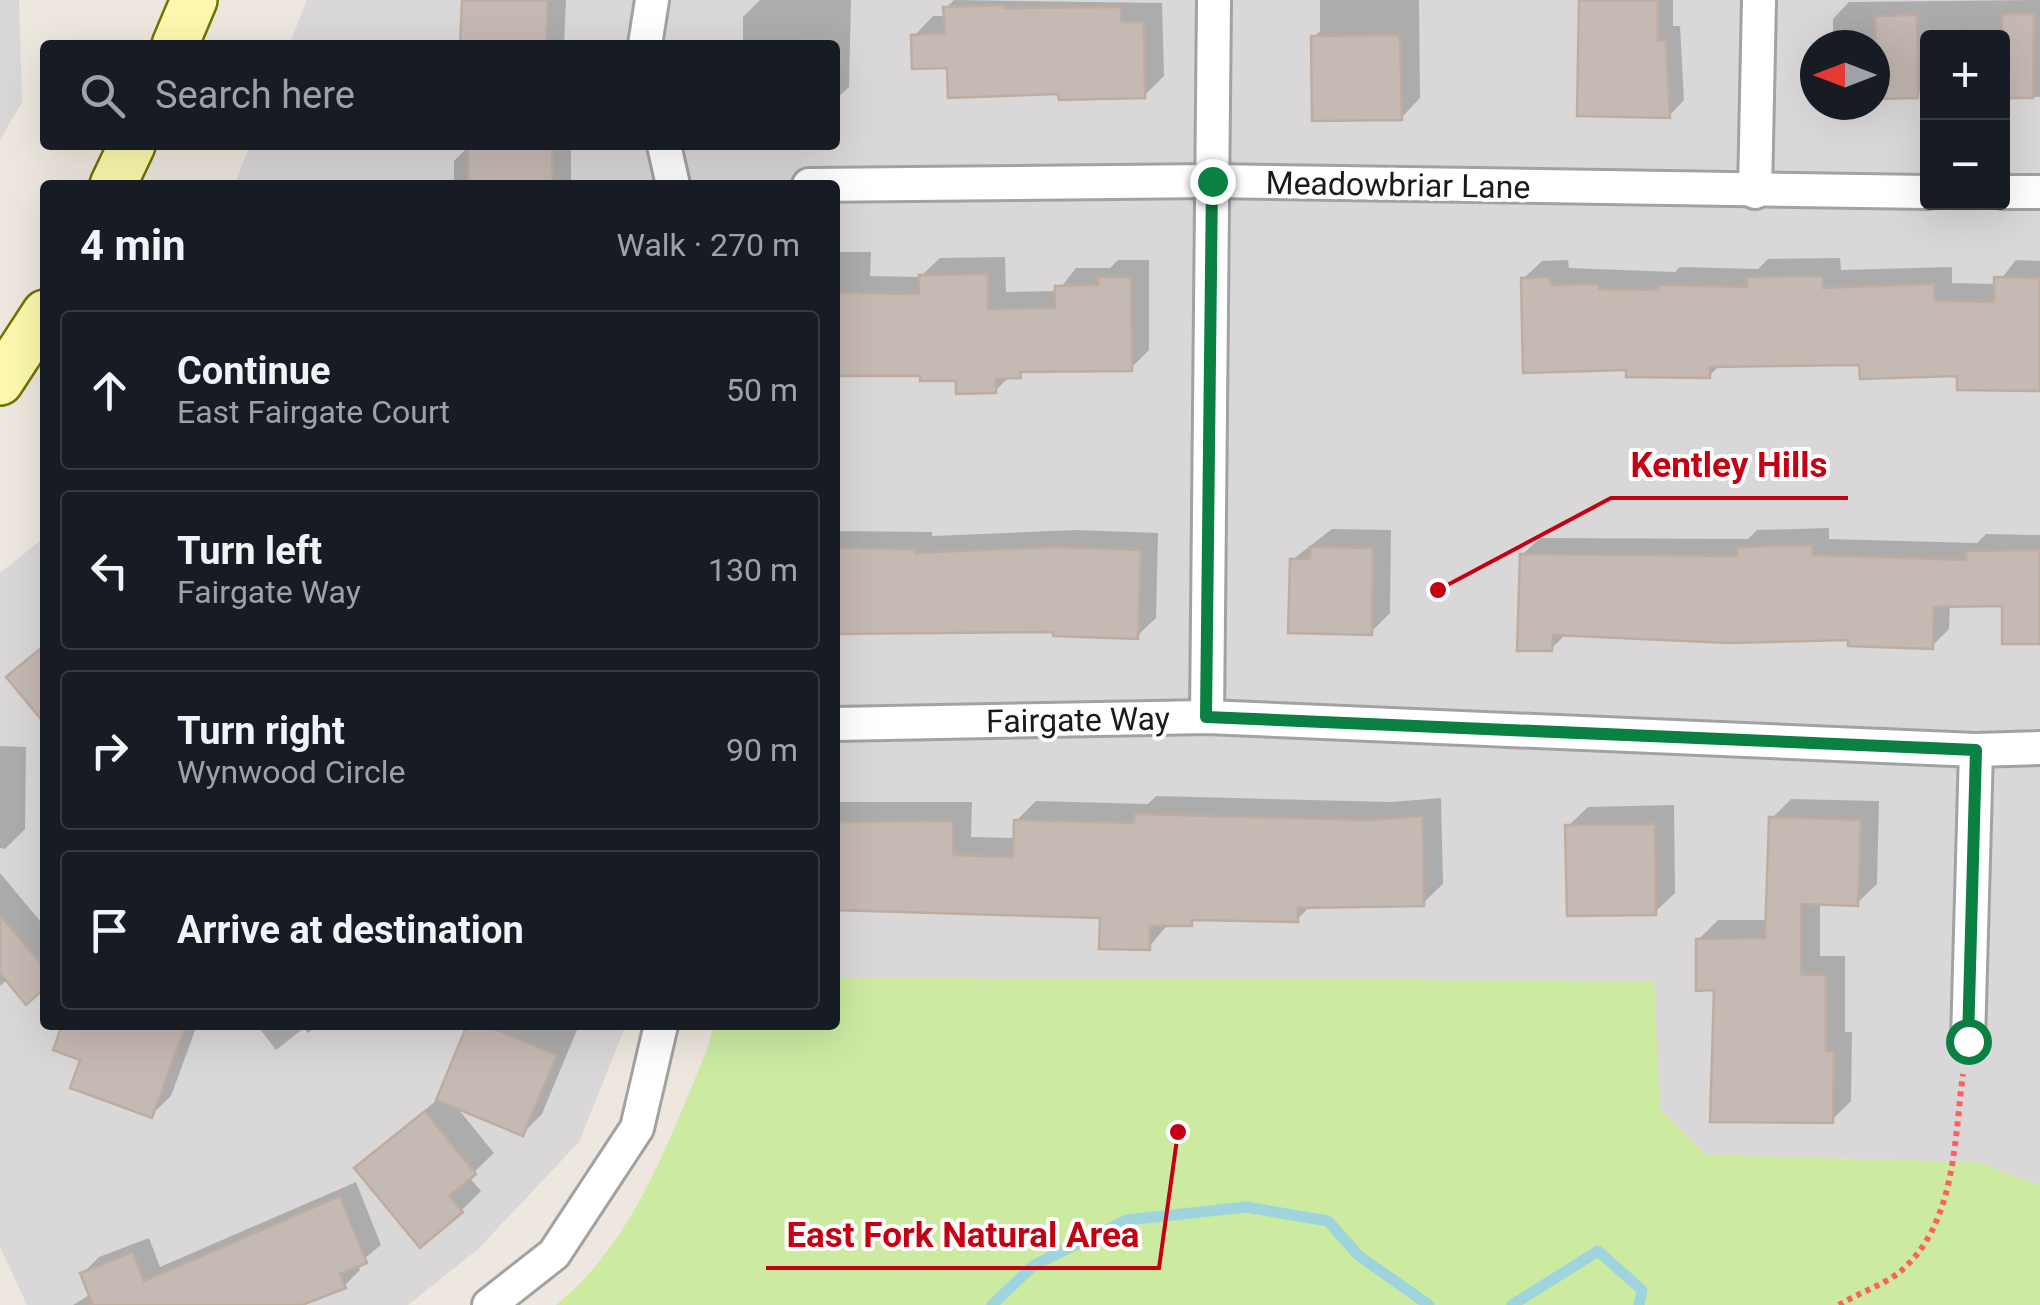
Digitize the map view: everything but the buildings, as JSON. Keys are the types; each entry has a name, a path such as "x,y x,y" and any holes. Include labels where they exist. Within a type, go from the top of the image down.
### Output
{"main road":[{"path":"176,40 194,0"},
{"path":"115,180 130,150"},
{"path":"0,382 40,321"}],"street":[{"path":"646,40 652,0"},
{"path":"1206,717 1214,0"},
{"path":"1756,192 1759,0"},
{"path":"665,150 672,180"},
{"name":"Meadowbriar Lane","path":"840,185 1212,181 1920,192"},
{"path":"2010,192 2040,192"},
{"name":"Fairgate Way","path":"840,724 1206,717 1976,750 2040,748"},
{"path":"1968,1041 1976,750"},
{"path":"489,1305 554,1254 637,1128 660,1030"}],"path":[{"path":"1839,1305 1898,1274 1928,1242 1947,1196 1968,1041"}],"shaded area":[{"path":"0,0 19,0 22,102 0,140"},
{"path":"307,0 2040,0 2040,1185 1977,1162 1706,1155 1660,1109 1653,981 840,978 840,180 236,180 248,150 840,150 840,40 291,40"},
{"path":"40,541 40,1030 624,1030 579,1142 478,1249 408,1305 27,1305 0,1247 0,573"}],"green space":[{"path":"840,978 1654,981 1660,1109 1706,1155 1977,1162 2040,1185 2040,1305 556,1305 584,1279 629,1219 648,1185 712,1030 840,1030"}],"waterway":[{"path":"992,1305 1034,1265 1127,1220 1246,1207 1328,1221 1359,1256 1429,1305"},
{"path":"1512,1305 1598,1251 1642,1290 1639,1305"}],"place":[{"name":"Kentley Hills","path":"1438,590"},
{"name":"East Fork Natural Area","path":"1178,1132"}],"route":[{"path":"1212,181 1206,717 1976,750 1968,1041"}]}
